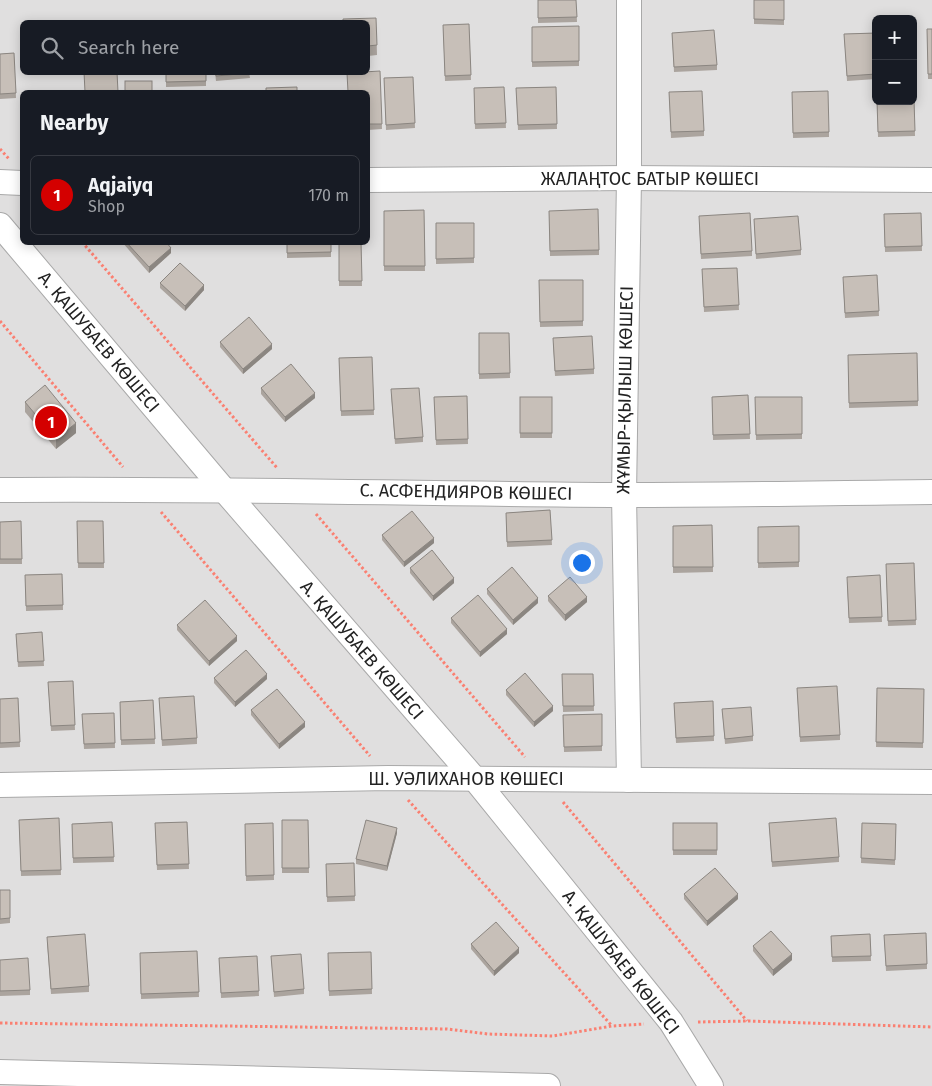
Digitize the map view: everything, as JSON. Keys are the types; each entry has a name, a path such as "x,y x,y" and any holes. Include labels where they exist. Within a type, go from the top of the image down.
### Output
{"street":[{"name":"ЖҰМЫР-ҚЫЛЫШ КӨШЕСІ","path":"629,0 629,178 624,495 629,780"},
{"name":"ЖАЛАҢТОС БАТЫР КӨШЕСІ","path":"370,180 629,178 932,180"},
{"path":"0,182 20,183"},
{"name":"А. ҚАШУБАЕВ КӨШЕСІ","path":"0,224 224,490 474,778 671,1022 711,1086"},
{"name":"С. АСФЕНДИЯРОВ КӨШЕСІ","path":"0,490 296,490 624,495 932,492"},
{"name":"Ш. УӘЛИХАНОВ КӨШЕСІ","path":"0,785 388,778 932,782"},
{"path":"0,1072 548,1086"}],"path":[{"path":"85,245 544,779 747,1021"},
{"path":"0,321 388,778 612,1026"},
{"path":"0,1023 448,1029 488,1034 553,1036 612,1026 671,1022 747,1021 932,1027"}],"shaded area":[{"path":"0,0 932,0 932,1086 0,1086"}],"building":[{"path":"538,0 576,0 577,17 538,18"},
{"path":"754,0 784,0 784,20 754,19"},
{"path":"376,18 377,45 370,46 370,20 343,19"},
{"path":"469,24 471,75 445,76 443,25"},
{"path":"579,26 579,61 532,62 532,27"},
{"path":"927,29 932,29 932,74 928,74"},
{"path":"714,30 717,65 674,67 672,33"},
{"path":"872,33 872,74 847,76 844,34"},
{"path":"14,53 16,93 0,94 0,54"},
{"path":"380,71 382,124 370,124 370,90 348,90 347,75 370,75 370,72"},
{"path":"84,75 117,75 118,90 85,90"},
{"path":"166,75 206,75 206,81 166,82"},
{"path":"413,77 415,123 386,125 384,78"},
{"path":"125,81 152,81 152,90 125,90"},
{"path":"297,87 297,90 266,90 266,88"},
{"path":"504,87 506,123 475,124 474,88"},
{"path":"556,87 557,124 518,125 516,88"},
{"path":"702,91 704,131 671,132 669,92"},
{"path":"828,91 829,132 793,133 792,92"},
{"path":"877,105 914,105 915,131 878,132"},
{"path":"598,209 599,250 550,251 549,211"},
{"path":"424,210 425,266 384,266 384,211"},
{"path":"750,213 752,251 701,254 699,216"},
{"path":"921,213 922,246 885,247 884,214"},
{"path":"798,216 801,250 756,254 754,219"},
{"path":"436,223 474,223 474,258 436,259"},
{"path":"129,245 168,245 171,248 149,267"},
{"path":"287,245 331,245 331,252 287,253"},
{"path":"339,245 361,245 362,281 339,281"},
{"path":"180,263 204,285 185,306 160,283"},
{"path":"737,268 739,305 704,307 702,269"},
{"path":"877,275 879,311 845,313 843,277"},
{"path":"539,280 583,280 583,321 540,322"},
{"path":"249,317 272,344 243,369 220,342"},
{"path":"479,333 509,333 510,373 479,374"},
{"path":"592,336 594,369 555,371 553,338"},
{"path":"917,353 918,401 849,403 848,355"},
{"path":"372,357 374,410 341,411 339,358"},
{"path":"291,364 315,393 285,417 261,388"},
{"path":"45,385 76,423 56,439 25,402"},
{"path":"419,388 423,437 395,439 391,389"},
{"path":"748,395 750,434 713,435 712,397"},
{"path":"467,396 468,439 436,440 434,397"},
{"path":"520,397 552,397 552,433 520,433"},
{"path":"755,397 802,397 802,434 756,435"},
{"path":"550,510 552,540 507,542 506,513"},
{"path":"412,511 434,538 404,562 382,535"},
{"path":"21,521 22,559 0,559 0,522"},
{"path":"77,521 103,521 104,563 78,563"},
{"path":"712,525 713,567 673,567 673,526"},
{"path":"799,526 799,562 758,563 758,527"},
{"path":"432,550 454,578 433,596 410,568"},
{"path":"914,563 916,620 888,621 886,564"},
{"path":"512,567 538,598 513,620 487,589"},
{"path":"62,574 63,605 26,606 25,575"},
{"path":"880,575 882,617 849,618 847,577"},
{"path":"570,577 587,597 565,615 548,596"},
{"path":"478,595 507,629 480,652 451,618"},
{"path":"205,600 237,636 209,661 177,625"},
{"path":"42,632 44,661 18,662 16,634"},
{"path":"246,650 267,674 235,702 214,678"},
{"path":"525,673 553,706 534,722 506,690"},
{"path":"562,674 593,674 594,706 563,706"},
{"path":"73,681 75,725 51,726 48,682"},
{"path":"837,686 840,735 800,737 797,688"},
{"path":"877,688 924,689 923,743 876,742"},
{"path":"277,689 305,722 279,744 251,710"},
{"path":"194,696 197,738 162,740 159,698"},
{"path":"18,698 20,742 0,743 0,699"},
{"path":"153,700 155,739 121,740 120,702"},
{"path":"713,701 714,736 676,738 674,703"},
{"path":"751,707 753,736 725,739 722,709"},
{"path":"114,713 115,743 84,744 82,714"},
{"path":"602,714 602,746 564,747 563,715"},
{"path":"59,818 61,870 21,871 19,820"},
{"path":"836,818 839,857 772,862 769,823"},
{"path":"282,820 308,820 309,868 282,868"},
{"path":"366,820 397,828 387,866 356,859"},
{"path":"112,822 114,857 73,858 72,824"},
{"path":"187,822 189,864 157,865 155,823"},
{"path":"273,823 274,875 246,876 245,824"},
{"path":"673,823 717,823 717,850 673,850"},
{"path":"862,823 896,824 895,860 861,858"},
{"path":"354,863 355,896 327,897 326,864"},
{"path":"715,868 738,894 707,921 684,894"},
{"path":"0,890 10,890 10,918 0,919"},
{"path":"496,922 519,948 494,971 471,944"},
{"path":"771,931 792,954 773,970 753,946"},
{"path":"926,933 927,964 886,966 884,935"},
{"path":"85,934 89,986 51,989 47,937"},
{"path":"870,934 871,956 832,957 831,936"},
{"path":"197,951 199,992 141,994 140,953"},
{"path":"371,952 372,989 329,991 328,953"},
{"path":"301,954 304,989 274,992 271,956"},
{"path":"257,956 259,991 221,993 219,958"},
{"path":"28,958 30,990 0,991 0,960"}],"place":[{"name":"Aqjaiyq","path":"51,422"}]}
